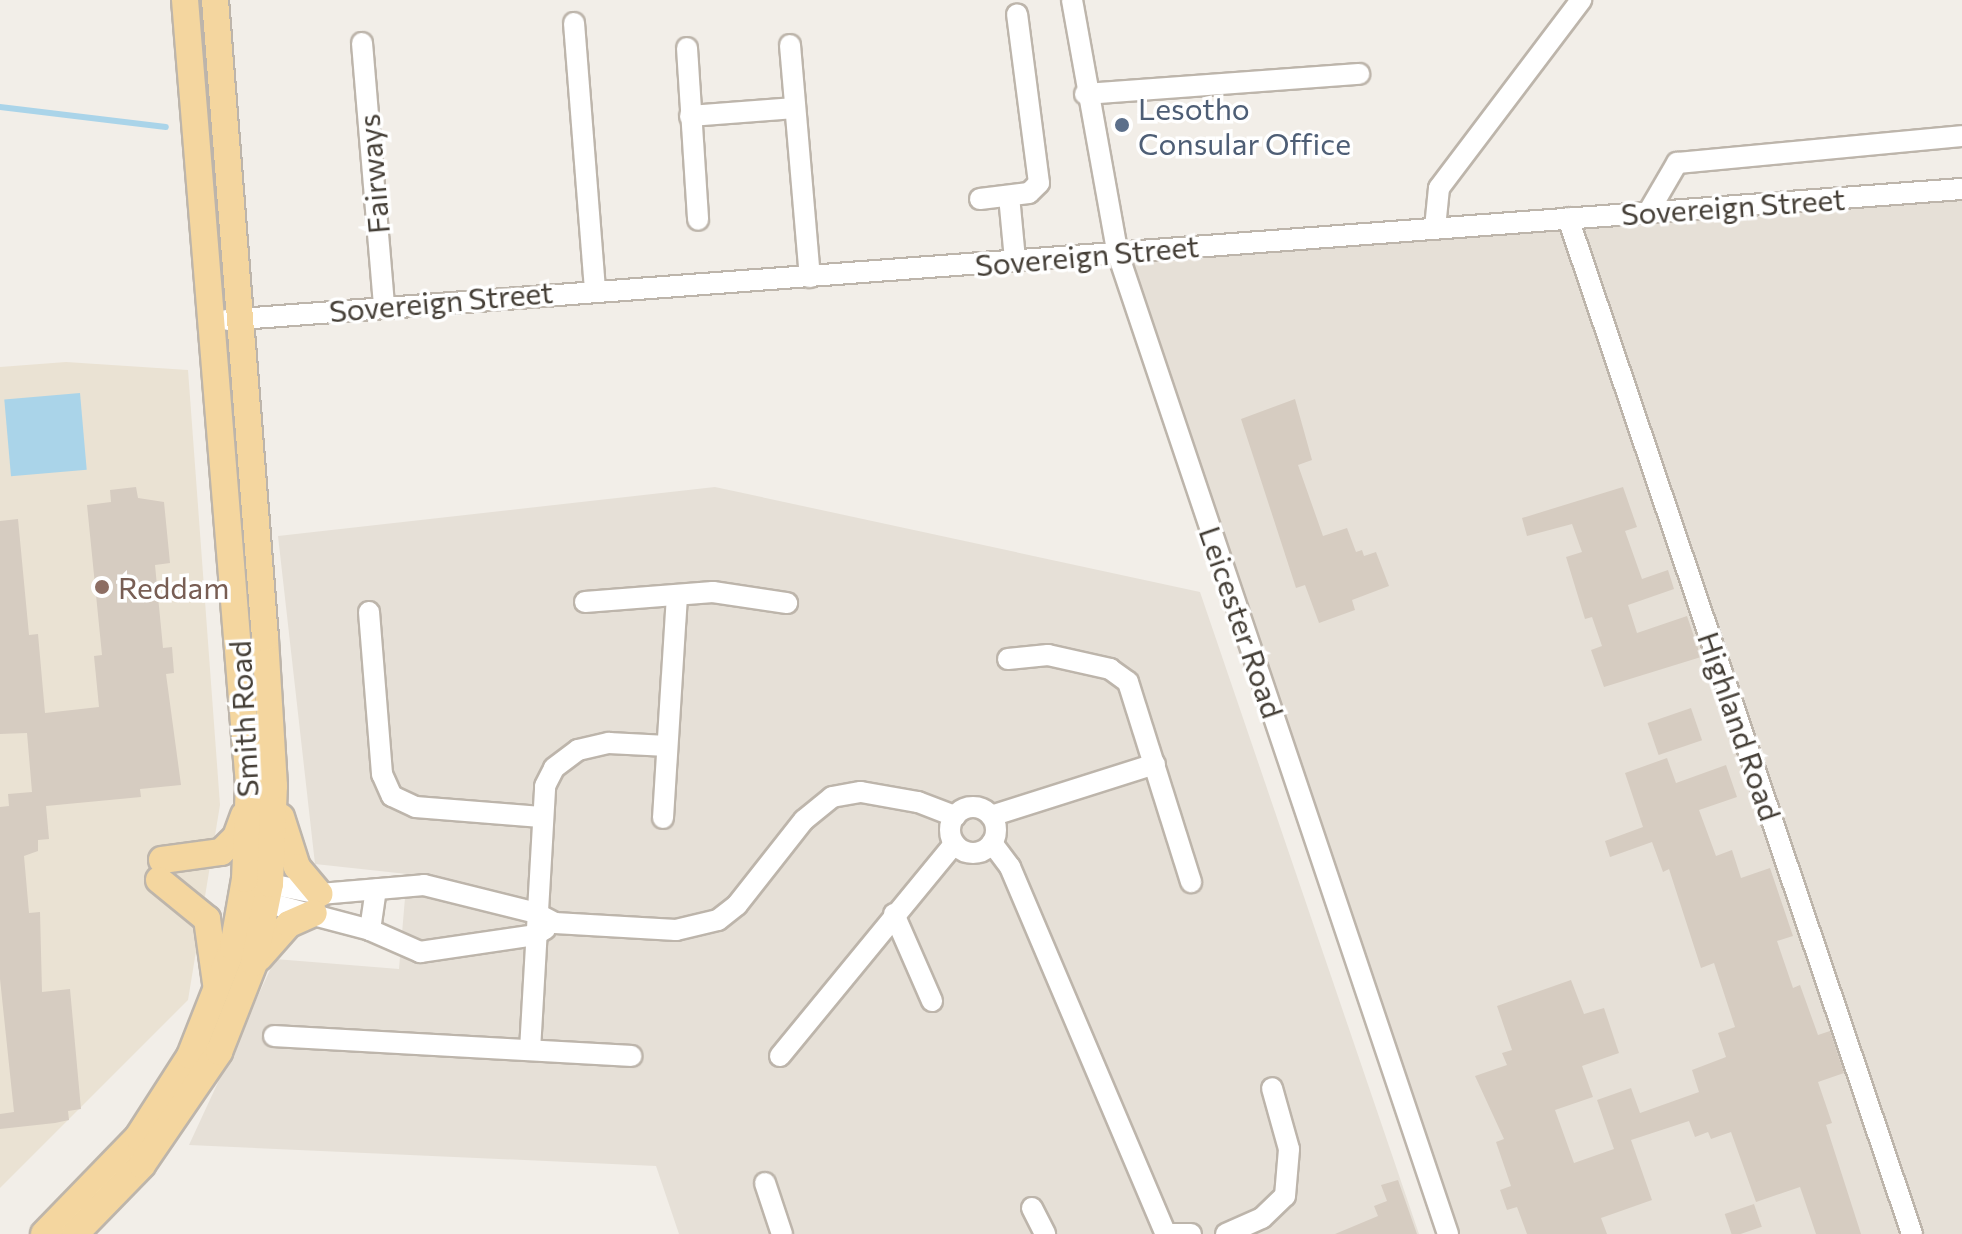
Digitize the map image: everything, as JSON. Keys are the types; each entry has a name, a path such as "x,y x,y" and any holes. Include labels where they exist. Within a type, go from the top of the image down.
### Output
{"main road":[{"name":"Smith Road","path":"75,1234 219,1052 254,963 256,891 185,0"},
{"name":"Smith Road","path":"44,1234 146,1143 217,998 256,891 274,786 215,0"},
{"path":"254,963 281,931 317,904 297,867 274,786"},
{"path":"217,998 207,919 160,870 221,852 236,837 248,802"}],"street":[{"name":"Leicester Road","path":"1072,0 1085,94 1117,251 1448,1234"},
{"path":"1435,228 1439,188 1581,0"},
{"path":"980,199 1034,191 1040,177 1017,14"},
{"path":"574,23 595,288"},
{"name":"Fairways","path":"362,43 384,306"},
{"path":"790,45 810,277"},
{"path":"687,48 698,220"},
{"path":"1085,94 1359,74"},
{"path":"690,116 795,108"},
{"path":"1649,211 1677,163 1962,136"},
{"name":"Sovereign Street","path":"212,321 595,288 810,277 1117,251 1962,189"},
{"path":"1009,196 1015,260"},
{"name":"Highland Road","path":"1568,218 1912,1234"},
{"path":"585,602 729,592 787,603"},
{"path":"663,818 677,596"},
{"path":"369,612 382,774 392,796 416,807 541,817"},
{"path":"1008,659 1048,655 1119,675 1134,695 1191,882"},
{"path":"530,1050 545,786 566,756 609,743 667,746"},
{"path":"954,844 950,825 955,816 973,807 991,816 1155,764"},
{"path":"317,904 376,889 439,887 536,913 555,923 676,930 718,920 737,905 820,803 843,792 918,802 955,816"},
{"path":"991,816 992,843 1010,867 1165,1234 1191,1234"},
{"path":"954,844 973,854 992,843"},
{"path":"780,1056 954,844"},
{"path":"370,930 376,889"},
{"path":"256,891 317,904 420,952 535,935 555,923"},
{"path":"894,914 932,1001"},
{"path":"274,1036 631,1056"},
{"path":"1226,1234 1262,1218 1285,1196 1289,1149 1272,1088"},
{"path":"765,1183 782,1234"},
{"path":"1032,1208 1045,1234"}],"shaded area":[{"path":"1962,187 1962,1234 1448,1234 1117,251"},
{"name":"Reddam","path":"66,362 188,370 220,805 188,1000 0,1188 0,367"},
{"path":"715,487 1200,592 1419,1234 679,1234 656,1166 189,1145 275,959 399,969 407,874 315,864 278,536"}],"water":[{"path":"80,393 87,470 11,476 4,400"}],"building":[{"path":"1295,399 1312,460 1298,465 1323,536 1347,528 1356,552 1362,550 1364,556 1376,552 1389,586 1352,600 1355,610 1319,623 1305,585 1296,588 1241,419"},
{"path":"136,487 138,498 164,502 170,563 155,565 163,648 172,647 174,673 166,674 181,785 140,789 141,797 46,806 49,839 38,840 38,851 24,856 29,913 40,912 42,992 70,989 81,1109 68,1111 69,1120 0,1129 0,1114 14,1112 0,979 0,807 9,806 8,794 32,792 27,733 0,734 0,521 18,519 29,635 38,634 45,713 99,707 94,656 102,655 87,505 111,502 110,490"},
{"path":"1623,487 1637,527 1625,531 1642,579 1668,570 1674,589 1628,605 1637,633 1687,616 1701,657 1604,687 1591,650 1602,646 1592,617 1585,619 1566,557 1582,552 1572,524 1527,536 1522,518"},
{"path":"1691,708 1702,740 1659,755 1648,723"},
{"path":"1667,758 1676,783 1726,765 1737,797 1699,810 1716,856 1732,850 1741,878 1770,868 1793,936 1777,941 1793,988 1800,985 1818,1035 1830,1031 1844,1073 1818,1082 1832,1123 1826,1125 1861,1234 1816,1234 1800,1187 1756,1202 1731,1132 1711,1139 1708,1132 1695,1137 1689,1121 1631,1140 1652,1200 1601,1218 1607,1234 1527,1234 1517,1207 1507,1210 1500,1190 1511,1186 1496,1142 1504,1139 1475,1076 1507,1065 1502,1053 1512,1050 1497,1006 1571,980 1584,1014 1604,1008 1619,1053 1582,1066 1593,1097 1555,1110 1574,1163 1614,1149 1597,1100 1631,1088 1640,1113 1699,1092 1692,1070 1726,1057 1718,1033 1735,1027 1714,963 1701,968 1669,869 1663,872 1652,842 1610,857 1605,841 1643,827 1625,773"},
{"path":"1398,1180 1417,1234 1335,1234 1378,1216 1374,1206 1387,1201 1381,1185"},
{"path":"1754,1204 1762,1227 1732,1234 1725,1214"}],"waterway":[{"path":"0,107 166,127"}],"place":[{"name":"Lesotho Consular Office","path":"1122,125"},
{"name":"Reddam","path":"102,587"}]}
